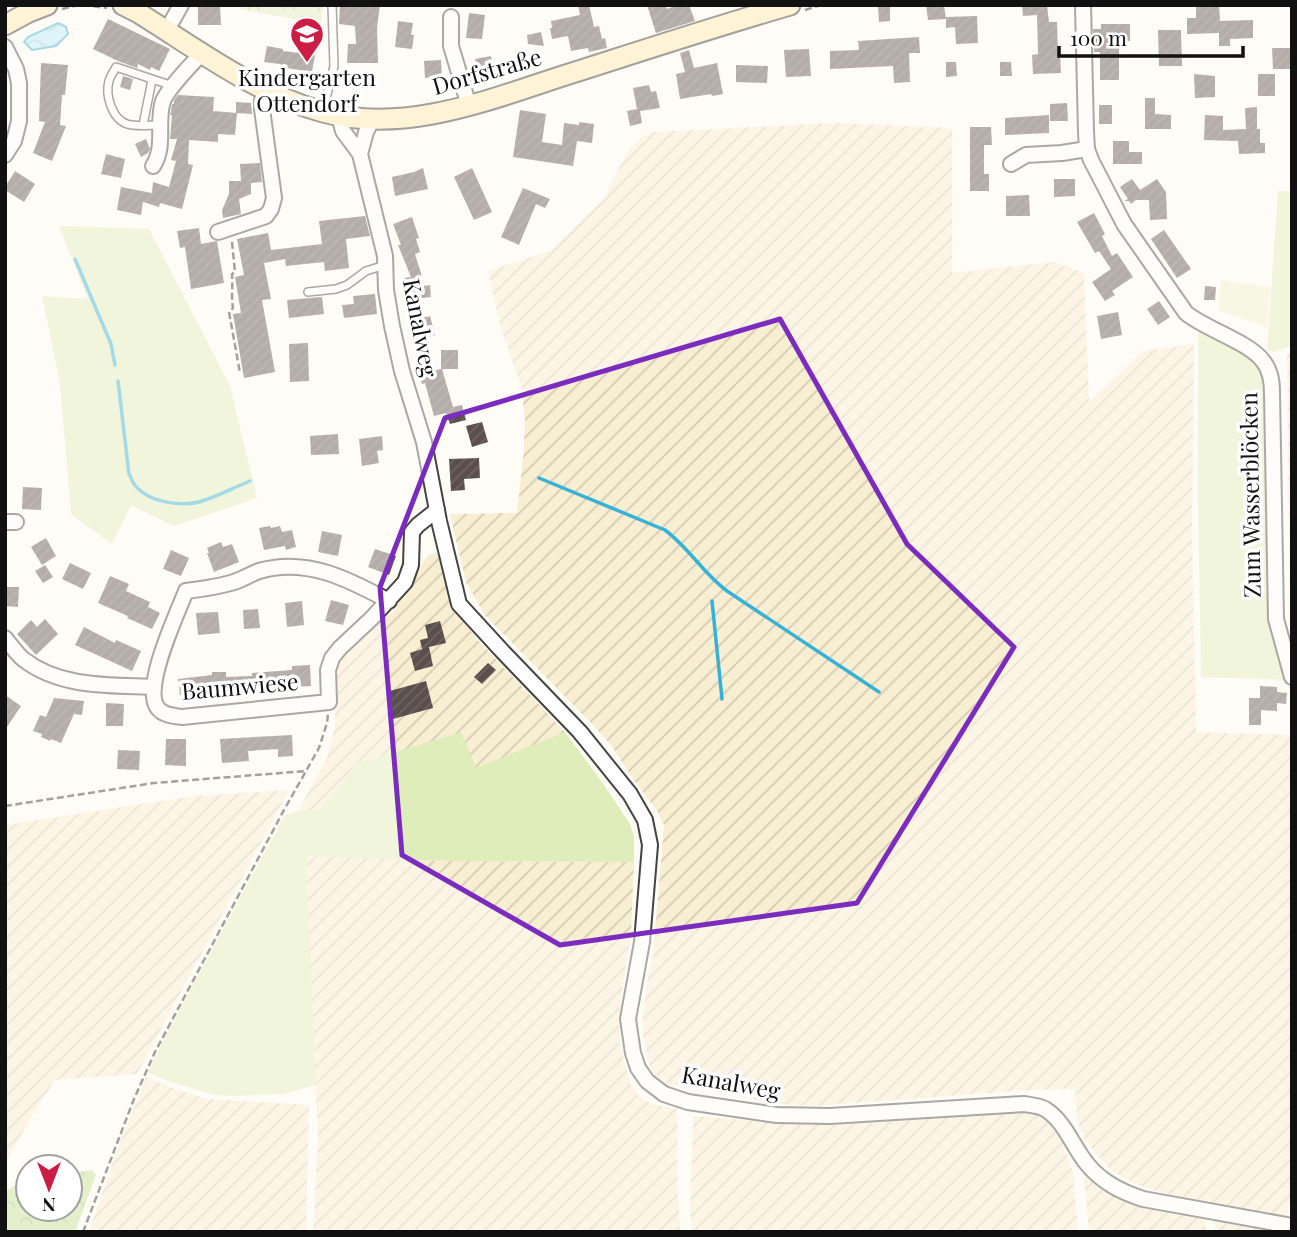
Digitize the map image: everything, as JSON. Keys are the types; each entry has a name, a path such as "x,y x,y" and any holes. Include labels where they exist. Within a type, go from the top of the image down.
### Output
{"main road":[{"path":"5,25 47,5"},
{"name":"Dorfstraße","path":"119,8 137,12 201,54 266,90 331,114 373,118 409,117 469,106 757,10 790,5"}],"street":[{"path":"167,30 181,5"},
{"name":"Zum Wasserblöcken","path":"1083,5 1087,149 1091,160 1125,224 1186,313 1258,355 1269,372 1273,407 1276,619 1292,677"},
{"path":"452,17 451,46 469,106"},
{"path":"5,47 16,69 19,83 19,121 5,155"},
{"path":"153,166 158,159 162,103 166,94 201,54"},
{"path":"225,230 266,216 271,209 274,198 262,109 266,90"},
{"name":"Kanalweg","path":"331,114 360,154 375,210 385,256 386,290 392,326 402,371 424,442 460,604 580,732 629,794 645,820 650,845 642,942 628,1019 633,1054 638,1068 647,1080 664,1094 688,1102 777,1115 830,1116 1024,1104 1044,1108 1058,1120 1087,1164 1102,1180 1123,1192 1143,1199 1292,1226"},
{"path":"360,154 373,118"},
{"path":"1012,164 1026,155 1087,149"},
{"path":"329,702 328,670 332,658 405,582 411,565 412,533 437,510"},
{"name":"Baumwiese","path":"329,702 182,717 162,712 156,706 154,698 159,659 186,591 234,582 260,571 304,567 328,572 356,583 389,601"},
{"path":"5,638 21,658 43,672 60,678 84,684 154,687"}],"lane":[{"path":"331,114 334,66 332,5"},
{"path":"161,125 131,125 122,122 114,113 108,96 109,81 116,67 173,86"},
{"path":"143,125 152,79"},
{"path":"308,292 336,289 347,285 366,271 385,265"}],"path":[{"path":"83,5 119,8"},
{"path":"225,230 235,272 232,274 233,308 229,312 240,373"},
{"path":"83,1232 155,1052 320,748 329,702"},
{"path":"5,806 154,783 306,771"}],"highlighted area":[{"path":"780,319 907,544 1014,647 857,903 560,945 402,855 380,587 445,418"}],"shaded area":[{"path":"836,123 952,128 952,273 1055,262 1084,273 1089,402 1143,351 1194,344 1192,535 1196,732 1292,735 1292,1195 1286,1217 1195,1203 1135,1184 1112,1171 1084,1138 1077,1121 1075,1089 812,1106 775,1104 668,1084 652,1072 643,1034 643,1016 653,956 664,825 656,809 611,745 484,614 466,582 450,514 517,513 525,419 521,386 501,328 488,271 550,251 603,200 626,154 640,138 654,132"},
{"path":"1292,352 1292,633 1287,355"},
{"path":"440,553 451,604 475,637 565,732 476,769 370,760 356,762 343,783 318,810 298,811 327,758 335,727 336,667 340,657 393,612 428,555"},
{"path":"289,790 137,1074 55,1080 5,1164 5,825 194,796"},
{"path":"306,856 449,861 634,862 631,934 621,997 620,1045 630,1083 643,1100 677,1109 680,1232 313,1232 318,1138"},
{"path":"146,1077 208,1099 309,1105 306,1232 89,1232 118,1147"},
{"path":"1007,1111 1031,1112 1048,1122 1062,1142 1073,1172 1078,1232 692,1232 690,1211 693,1116 801,1124 873,1123"},
{"path":"1083,1169 1112,1195 1141,1207 1205,1216 1206,1232 1089,1232"},
{"path":"1213,1218 1285,1232 1215,1232"}],"green space":[{"path":"240,5 323,5 321,24 239,9"},
{"path":"1278,191 1292,191 1292,345 1276,352 1267,350"},
{"path":"59,226 149,229 230,386 257,498 174,526 131,505 112,544 71,514 60,383 42,296 88,299"},
{"path":"1221,280 1270,287 1267,327 1218,311"},
{"path":"1198,329 1249,358 1262,376 1266,387 1267,482 1289,680 1201,677"},
{"path":"461,732 476,768 565,732 630,824 634,836 634,862 449,861 306,856 316,1085 283,1094 214,1095 148,1072 285,815 318,810 343,783 356,762"},
{"path":"92,1170 96,1175 84,1208 84,1171"},
{"path":"14,1186 14,1223 78,1223 75,1232 5,1232 5,1192"}],"water":[{"path":"58,23 66,27 68,34 56,46 32,50 24,42 28,37"}],"building":[{"path":"198,5 220,5 221,25 198,25"},
{"path":"340,5 380,5 377,28 378,63 347,63 348,44 356,44 355,26 339,24"},
{"path":"578,5 589,5 594,27 599,26 607,48 589,52 588,48 571,51 568,36 552,39 551,21 580,15"},
{"path":"647,5 665,5 667,9 689,5 695,21 656,33"},
{"path":"926,5 944,5 946,19 928,20"},
{"path":"1022,5 1047,5 1049,22 1057,22 1061,73 1033,74 1032,55 1038,54 1037,15 1023,16"},
{"path":"1196,5 1219,5 1220,21 1253,20 1253,38 1230,39 1230,46 1219,46 1219,33 1187,34 1187,18 1196,18"},
{"path":"878,7 890,7 890,21 879,22"},
{"path":"469,13 485,15 482,39 466,38"},
{"path":"977,16 978,43 956,44 955,27 946,28 946,17"},
{"path":"108,19 170,49 159,71 138,64 137,68 93,49"},
{"path":"398,21 413,23 412,49 395,47"},
{"path":"1101,24 1130,24 1130,41 1119,41 1119,80 1100,80 1100,52 1094,52 1093,29 1101,29"},
{"path":"1158,30 1181,30 1182,66 1159,66"},
{"path":"541,32 544,46 528,44 527,35"},
{"path":"919,37 920,53 909,53 910,82 894,83 893,66 830,69 830,51 859,50 858,41"},
{"path":"267,46 315,55 312,72 264,62"},
{"path":"1272,48 1292,48 1292,69 1273,69"},
{"path":"809,49 811,76 786,77 784,50"},
{"path":"689,50 694,68 717,63 723,94 680,99 676,74 685,72 680,53"},
{"path":"491,56 495,74 479,77 475,59"},
{"path":"441,60 442,77 425,78 424,61"},
{"path":"946,62 956,62 957,76 946,77"},
{"path":"1000,62 1011,62 1012,76 1000,76"},
{"path":"41,63 68,65 60,125 66,126 52,161 33,153 45,122 39,121"},
{"path":"736,65 768,66 767,83 736,82"},
{"path":"1194,74 1215,76 1215,97 1195,98"},
{"path":"1258,74 1275,74 1275,96 1258,96"},
{"path":"123,76 133,79 130,90 120,87"},
{"path":"649,85 651,92 656,91 660,108 640,111 642,123 630,126 627,111 637,109 633,88"},
{"path":"178,95 214,97 213,111 237,113 235,135 218,134 218,142 189,140 188,164 193,165 182,209 143,202 141,215 117,210 121,187 152,193 153,182 169,187 176,161 171,160 177,139 170,139 170,115 172,104"},
{"path":"1145,98 1155,98 1155,114 1171,115 1171,129 1145,129"},
{"path":"236,102 251,103 252,114 236,113"},
{"path":"1067,103 1068,121 1050,121 1050,104"},
{"path":"1099,105 1112,105 1112,124 1099,124"},
{"path":"1257,107 1257,129 1260,129 1260,143 1265,143 1265,153 1239,154 1238,141 1204,140 1205,115 1223,116 1223,130 1246,129 1245,108"},
{"path":"520,110 546,114 542,142 562,145 564,123 579,125 579,122 594,124 592,143 577,141 573,166 513,157"},
{"path":"1049,115 1049,133 1005,135 1005,118"},
{"path":"970,127 991,127 992,145 984,145 984,174 989,174 989,191 970,191"},
{"path":"146,139 150,149 141,157 135,144"},
{"path":"1113,141 1129,141 1129,152 1142,152 1142,164 1113,164"},
{"path":"106,154 125,159 121,178 101,174"},
{"path":"260,163 262,182 251,183 251,194 239,199 241,214 223,218 222,210 229,194 229,181 241,181 240,164"},
{"path":"423,168 428,189 395,196 392,177"},
{"path":"472,168 492,212 474,220 454,177"},
{"path":"15,171 35,184 24,202 5,190"},
{"path":"1054,179 1075,179 1075,196 1054,197"},
{"path":"1132,179 1140,190 1157,179 1166,192 1167,219 1150,220 1149,200 1136,200 1131,204 1124,201 1128,199 1120,187"},
{"path":"523,188 550,199 545,208 536,204 519,245 501,237"},
{"path":"1029,195 1030,216 1006,216 1006,196"},
{"path":"1094,213 1112,256 1117,253 1133,277 1112,291 1115,295 1105,301 1092,282 1111,269 1099,251 1095,253 1077,222"},
{"path":"365,216 370,236 346,239 349,268 325,271 324,262 286,266 285,259 264,263 271,299 262,300 275,372 244,378 233,314 241,313 235,277 244,275 237,239 268,233 271,250 322,244 319,221"},
{"path":"412,217 419,238 416,239 420,252 415,254 423,286 430,285 431,297 407,300 404,278 411,277 393,224"},
{"path":"199,228 201,244 217,241 224,283 191,289 185,247 180,248 177,231"},
{"path":"1164,230 1191,269 1177,278 1151,239"},
{"path":"1205,286 1216,287 1215,300 1204,300"},
{"path":"375,294 377,314 344,318 342,305 354,304 353,296"},
{"path":"322,297 324,314 289,318 287,300"},
{"path":"1159,301 1170,317 1158,325 1147,309"},
{"path":"1118,312 1122,335 1101,339 1097,316"},
{"path":"430,316 435,335 419,339 414,320"},
{"path":"308,343 309,381 290,382 289,344"},
{"path":"441,350 458,350 458,369 442,369 453,407 462,405 466,420 450,424 446,413 434,416 425,383 422,384 419,374 441,369"},
{"path":"482,422 488,442 472,447 466,426"},
{"path":"338,434 339,454 311,455 310,436"},
{"path":"382,436 383,450 377,451 379,463 362,466 359,439"},
{"path":"479,458 480,478 464,479 465,490 451,491 449,459"},
{"path":"23,487 42,488 41,510 22,509"},
{"path":"280,526 282,532 292,530 296,547 264,550 259,528"},
{"path":"322,531 342,535 338,556 318,552"},
{"path":"46,538 56,556 42,565 31,547"},
{"path":"221,542 223,547 232,544 239,562 214,572 207,548"},
{"path":"375,549 396,556 389,575 368,567"},
{"path":"171,550 189,558 181,576 163,569"},
{"path":"70,563 91,573 83,589 62,579"},
{"path":"45,565 53,577 43,583 35,571"},
{"path":"110,576 129,584 126,591 150,602 148,607 160,613 152,629 98,603"},
{"path":"5,587 19,587 18,607 5,606"},
{"path":"331,600 349,605 343,625 325,621"},
{"path":"302,601 304,625 287,627 285,603"},
{"path":"258,609 260,628 244,629 243,610"},
{"path":"218,612 220,633 198,635 196,613"},
{"path":"45,619 58,634 36,655 17,634 31,620 37,627"},
{"path":"440,621 446,643 429,647 433,666 415,671 410,653 422,649 420,640 428,638 425,625"},
{"path":"84,627 115,643 116,640 141,651 132,671 75,645"},
{"path":"488,663 496,670 482,684 474,677"},
{"path":"310,665 311,686 238,695 212,696 212,691 180,695 178,679 212,675 212,672 226,672 226,677 252,676 252,673 292,670 292,666"},
{"path":"426,681 433,708 393,719 386,692"},
{"path":"1260,686 1277,687 1277,692 1287,693 1286,704 1277,703 1277,711 1261,710 1261,725 1249,725 1249,698 1260,698"},
{"path":"5,695 21,706 5,730"},
{"path":"54,698 84,701 82,715 74,714 61,743 51,739 50,741 33,731 40,715 46,717"},
{"path":"106,703 124,704 123,726 106,726"},
{"path":"292,735 293,756 278,757 278,749 248,751 249,761 222,763 220,739"},
{"path":"166,739 186,739 186,766 165,765"},
{"path":"118,750 140,751 139,770 117,769"}],"waterway":[{"path":"75,259 111,344 115,365"},
{"path":"118,381 129,474 140,490 157,500 187,504 211,498 250,481"},
{"path":"539,478 665,530 727,591 879,692"},
{"path":"712,601 722,699"}],"place":[{"name":"Kindergarten Ottendorf","path":"307,64"}]}
